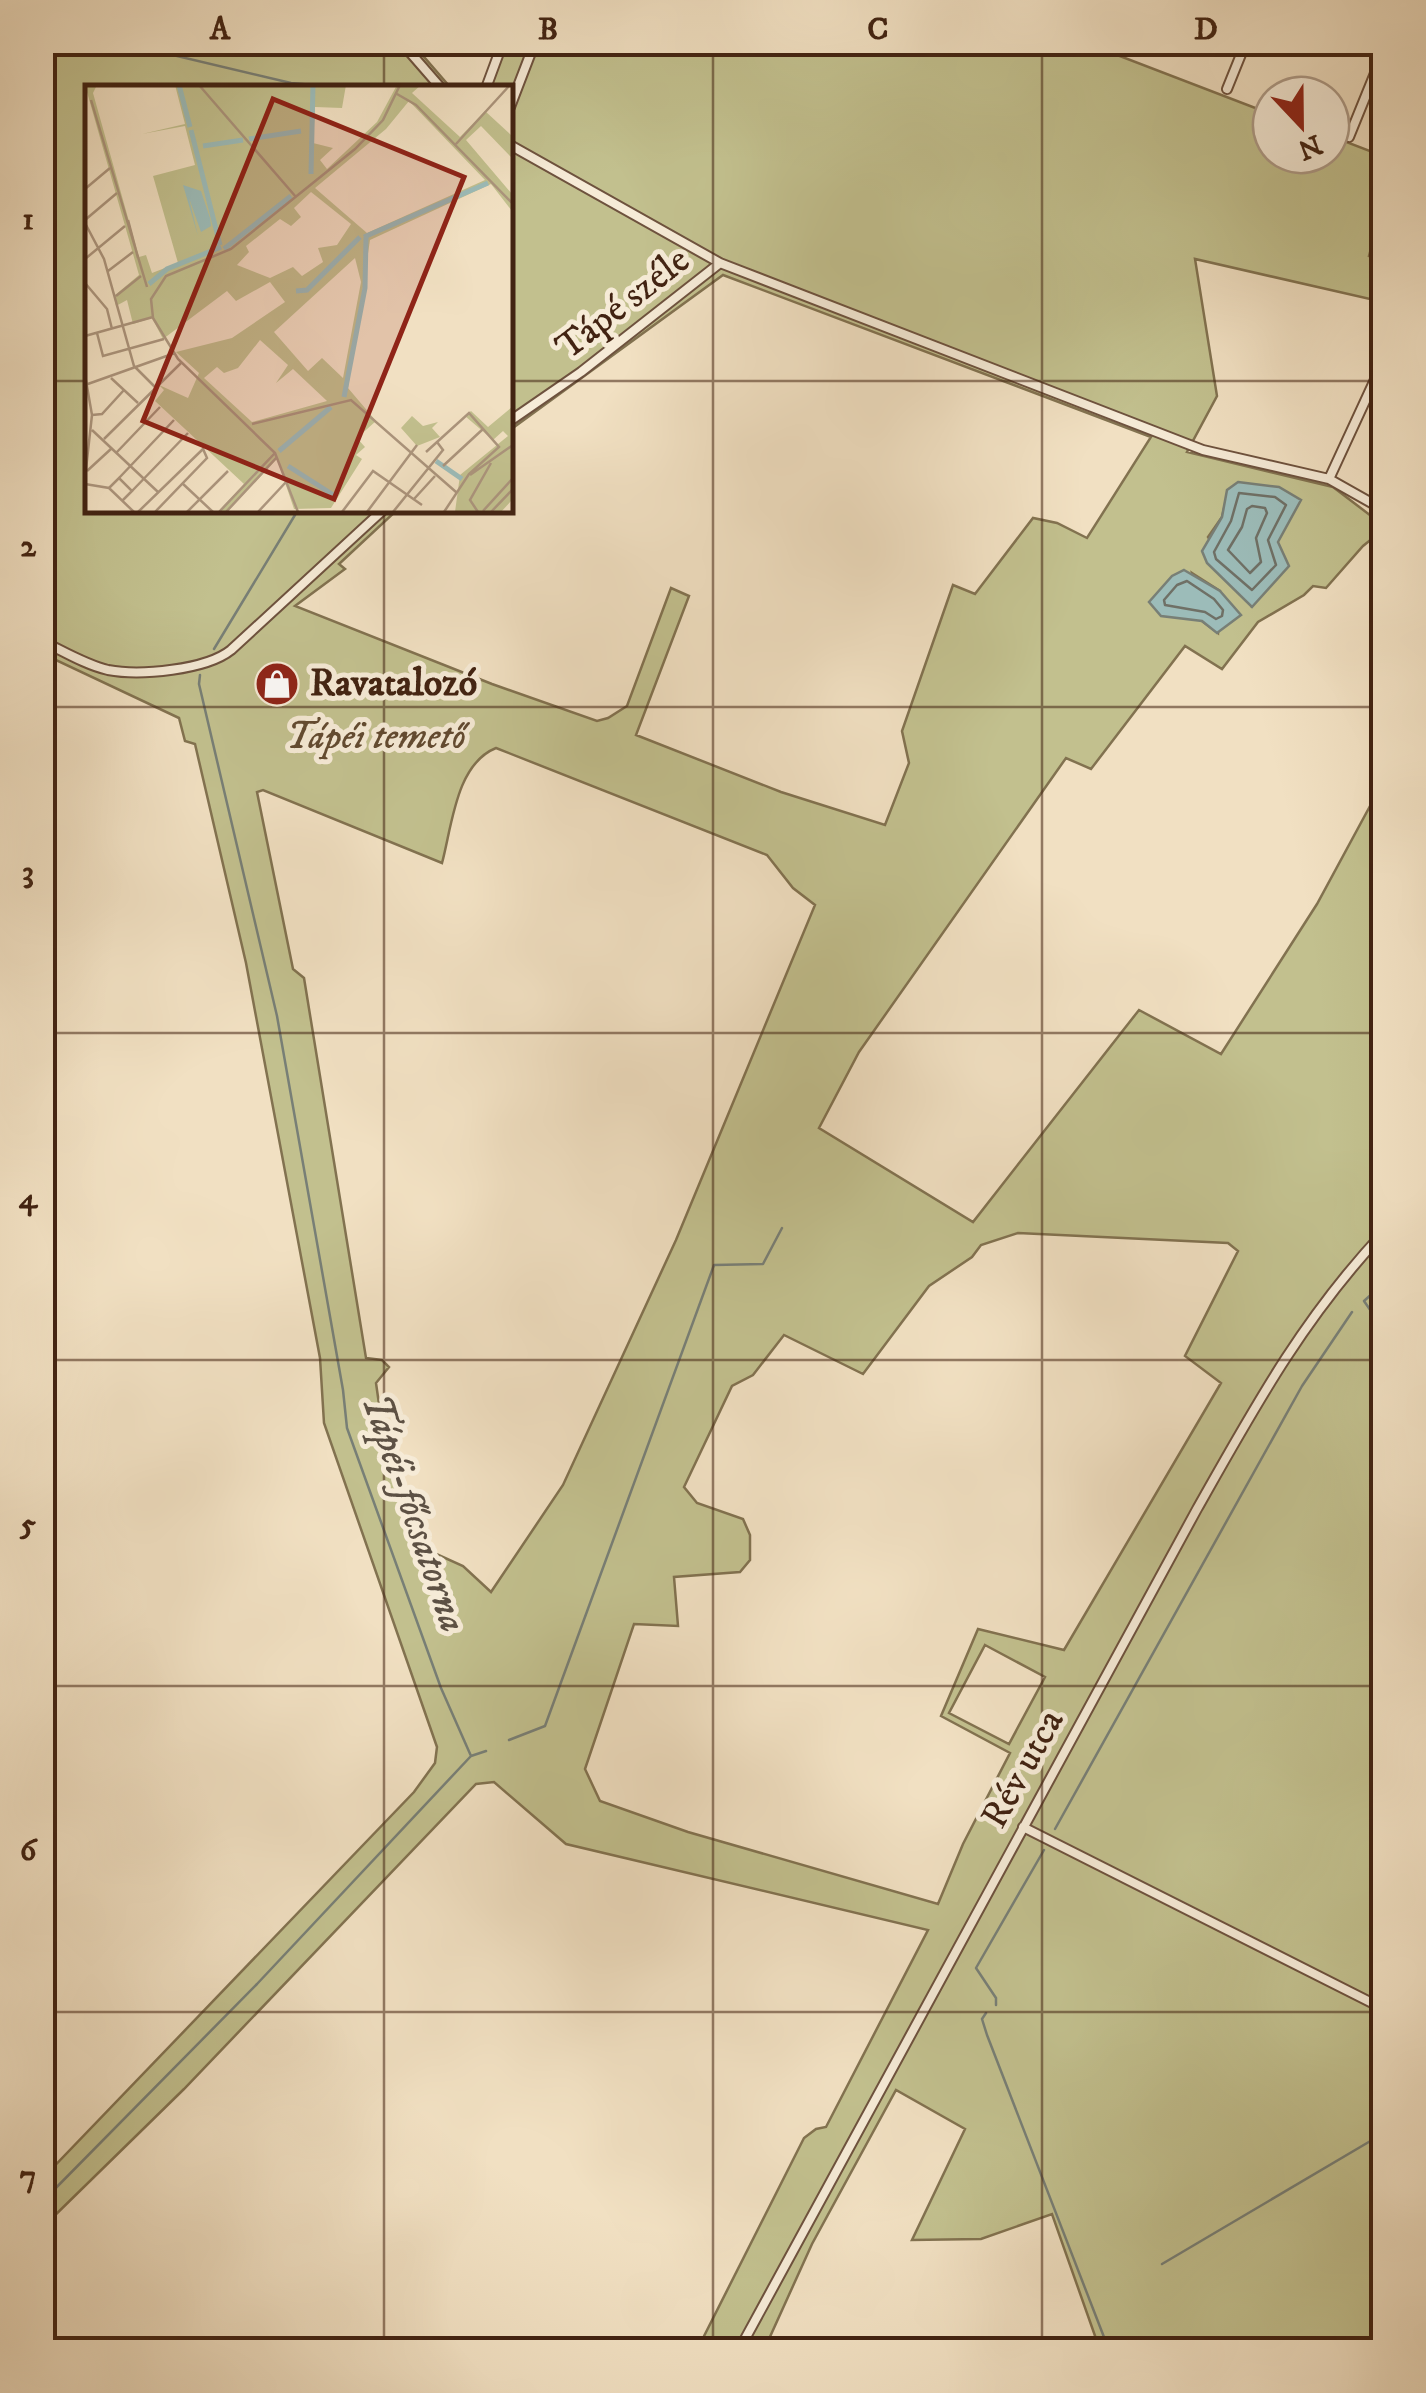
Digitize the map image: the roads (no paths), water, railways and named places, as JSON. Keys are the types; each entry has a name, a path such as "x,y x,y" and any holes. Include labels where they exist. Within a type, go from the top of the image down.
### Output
{"street":[{"path":"402,42 438,85"},
{"path":"487,85 504,42"},
{"path":"512,102 536,42"},
{"path":"1228,89 1246,42"},
{"path":"1351,134 1384,51"},
{"path":"513,147 720,264 1203,450 1330,479 1384,510"},
{"name":"Tápé széle","path":"512,421 720,264"},
{"path":"1330,479 1384,360"},
{"path":"42,642 98,667 122,672 211,662 231,650 380,512"},
{"name":"Rév utca","path":"738,2350 1275,1372 1315,1312 1384,1232"},
{"path":"1023,1827 1384,2010"}],"water":[{"path":"1238,482 1279,487 1301,500 1278,542 1289,566 1252,607 1207,563 1202,551 1222,517 1227,490"},
{"path":"1184,570 1220,591 1241,615 1217,633 1202,621 1161,616 1149,602 1172,576"}],"waterway":[{"path":"118,42 313,85"},
{"name":"Tápéi-főcsatorna","path":"214,649 297,512"},
{"name":"Tápéi-főcsatorna","path":"200,675 277,1016 347,1428 441,1688 471,1756"},
{"path":"509,1740 545,1726 714,1265 763,1264 782,1228"},
{"path":"1373,1314 1364,1301 1384,1283"},
{"path":"1055,1829 1302,1386 1352,1312"},
{"name":"Tápéi-főcsatorna","path":"42,2202 257,1984 471,1756 486,1751"},
{"path":"996,2005 996,1998 976,1968 1044,1850"},
{"path":"986,2013 982,2019 987,2035 1109,2350"},
{"path":"1162,2264 1384,2133"}],"place":[{"name":"Ravatalozó","path":"277,684"}],"park label":[{"name":"Tápéi temető","path":"376,737"}]}
